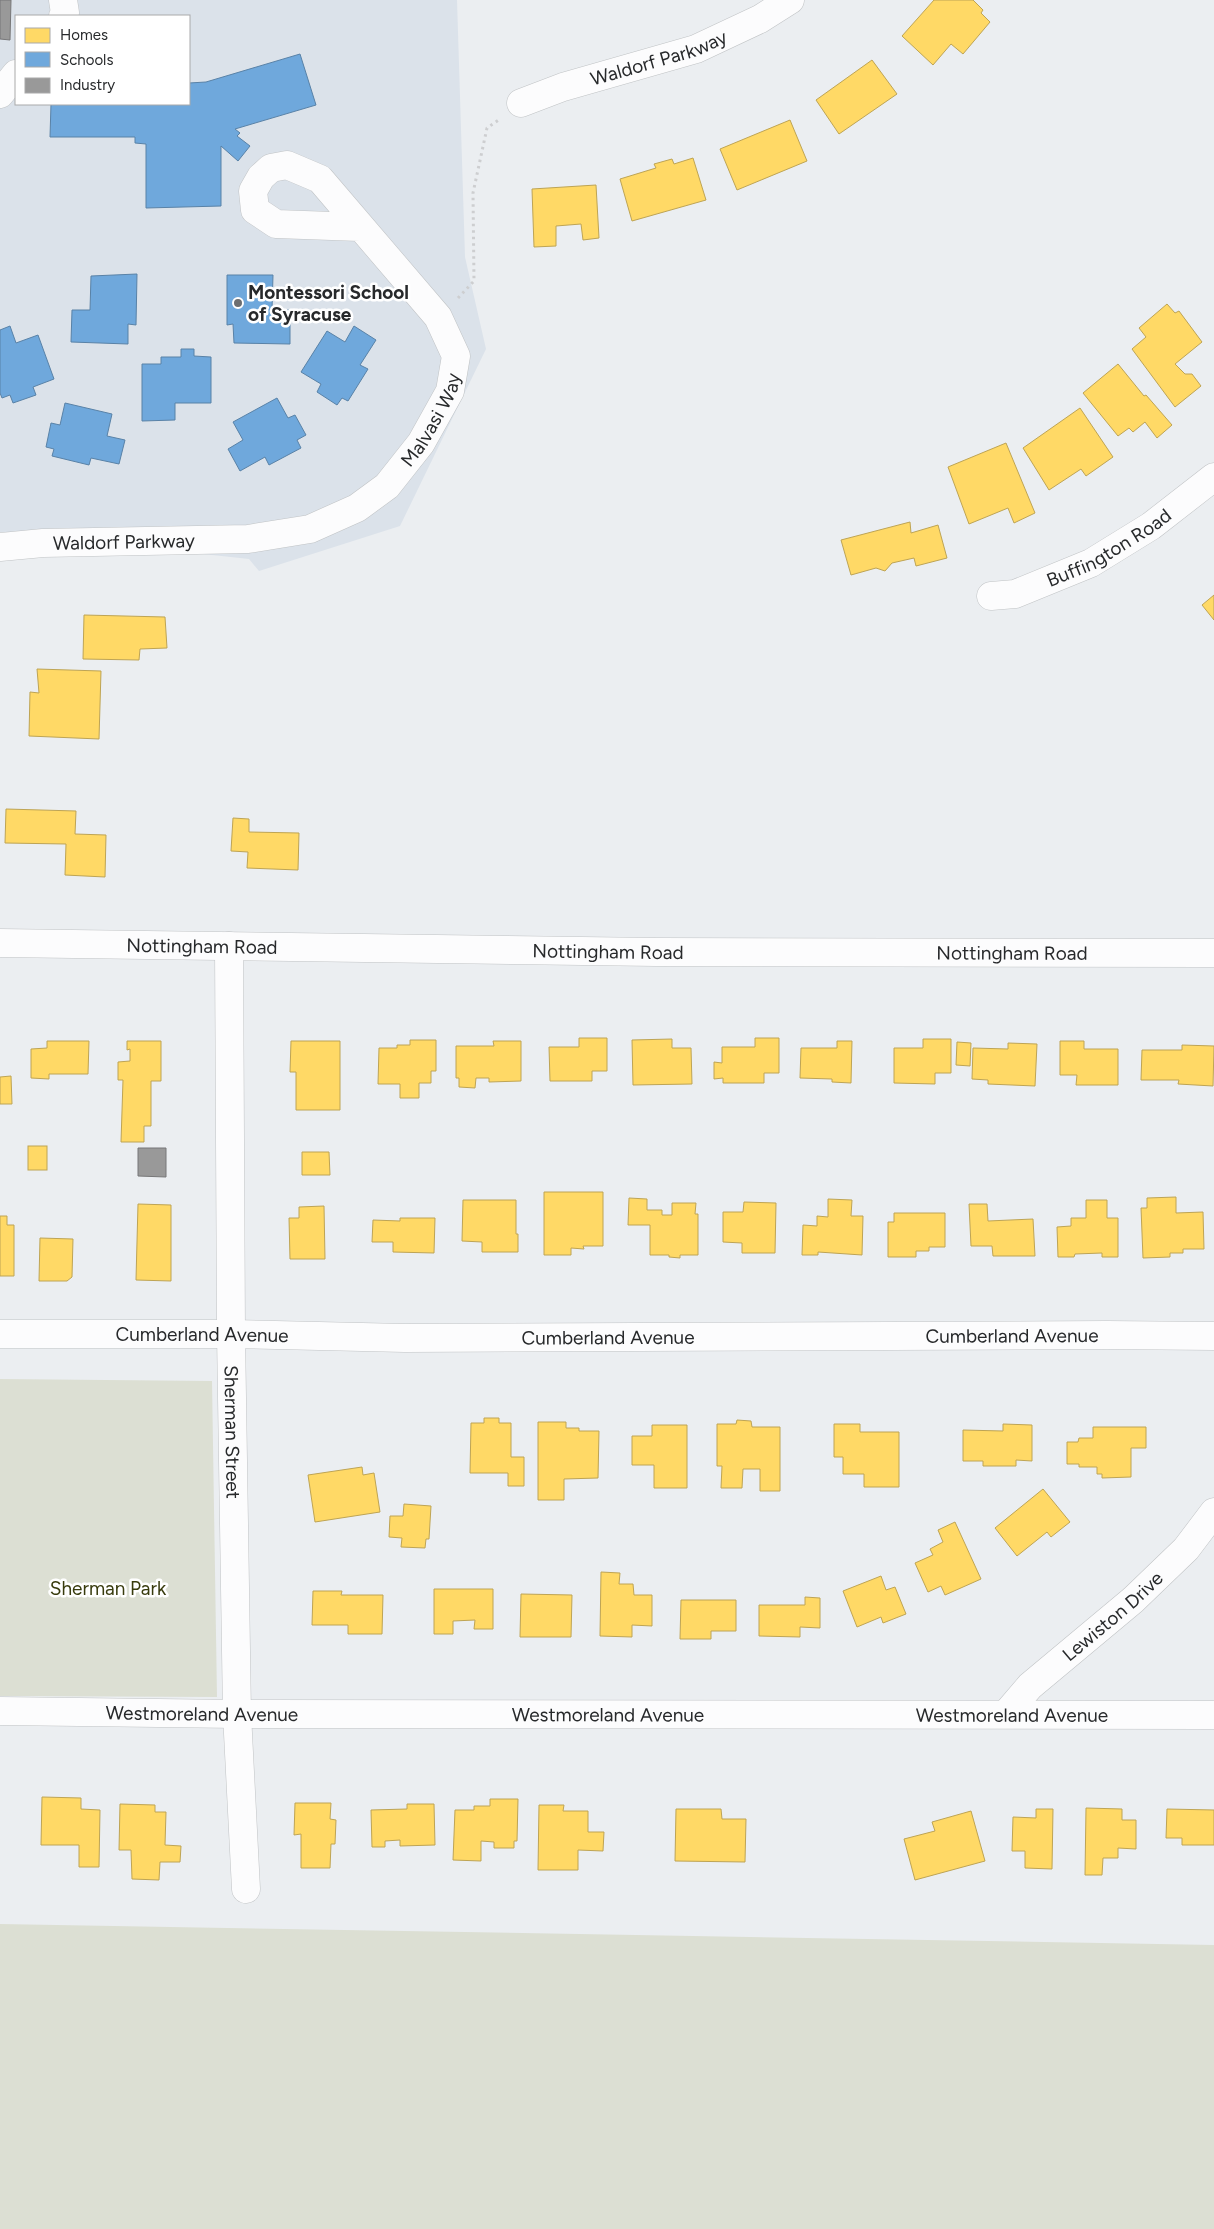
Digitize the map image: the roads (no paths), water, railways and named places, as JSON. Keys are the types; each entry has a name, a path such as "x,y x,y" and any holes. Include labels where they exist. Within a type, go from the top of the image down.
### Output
{"street":[{"path":"63,0 64,15"},
{"name":"Waldorf Parkway","path":"521,102 563,87 696,49 760,10 790,0"},
{"path":"0,94 15,75"},
{"name":"Malvasi Way","path":"248,539 310,529 357,508 387,486 421,443 450,391 456,356 438,318 360,227"},
{"name":"Buffington Road","path":"991,596 1015,594 1091,564 1151,526 1214,477"},
{"name":"Waldorf Parkway","path":"0,546 43,543 248,539"},
{"name":"Nottingham Road","path":"0,944 656,952 1214,953"},
{"name":"Sherman Street","path":"229,946 231,1334 237,1714 246,1889"},
{"name":"Cumberland Avenue","path":"0,1334 231,1334 405,1338 1107,1334 1214,1336"},
{"name":"Lewiston Drive","path":"1006,1714 1030,1686 1133,1600 1186,1549 1214,1512"},
{"name":"Westmoreland Avenue","path":"0,1711 237,1714 1214,1715"}],"place":[{"name":"Montessori School of Syracuse","path":"238,303"}],"park label":[{"name":"Sherman Park","path":"108,1588"}]}
